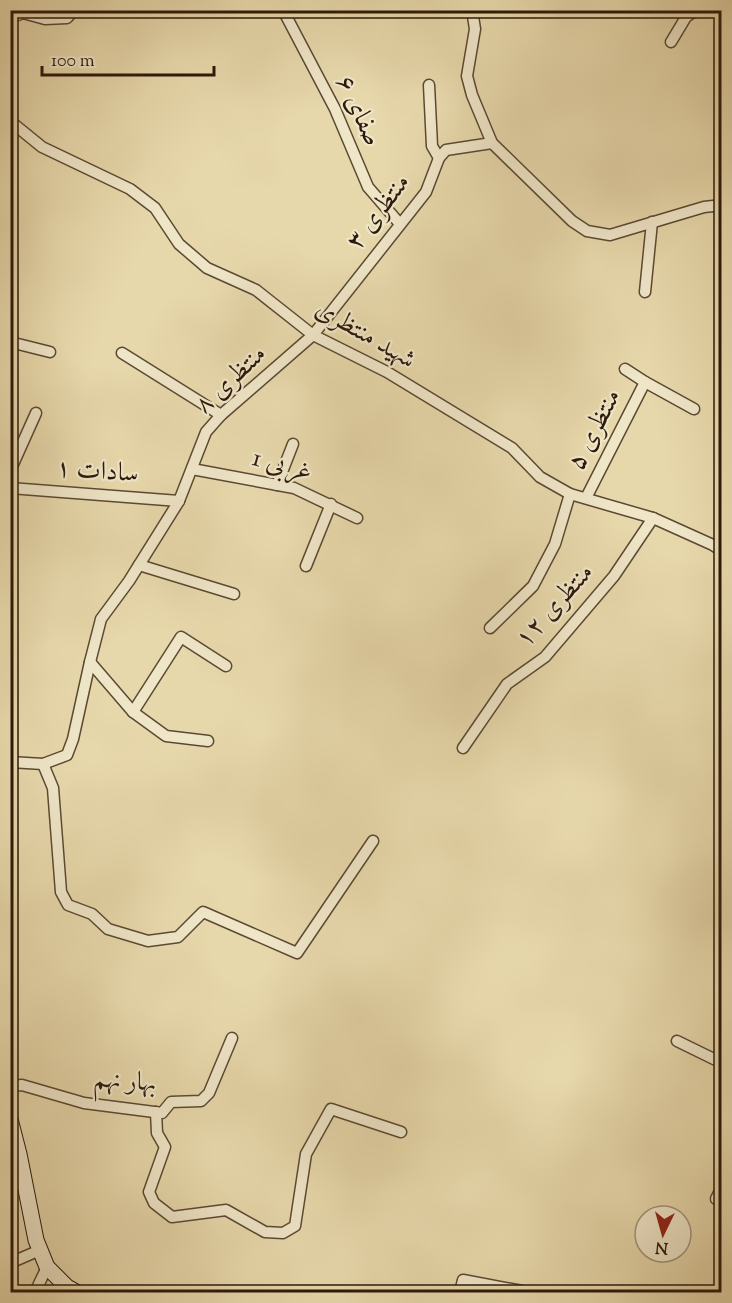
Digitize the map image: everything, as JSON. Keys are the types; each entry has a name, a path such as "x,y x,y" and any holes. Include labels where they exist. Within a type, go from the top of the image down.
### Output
{"street":[{"path":"10,18 23,13 45,19 67,18 74,10"},
{"name":"صفای ۶","path":"283,10 335,109 368,187 400,224"},
{"path":"472,10 475,29 467,76 472,95 492,142 572,221 586,231 610,235 704,207 722,205"},
{"path":"671,42 686,17 696,10"},
{"path":"429,85 432,146 439,158"},
{"name":"شهید منتظری","path":"10,121 42,147 130,189 155,208 179,244 207,268 256,290 313,335 387,372 512,448 540,477 570,494 653,518 722,551"},
{"name":"منتظری ۳","path":"313,335 426,192 439,158 446,150 492,142"},
{"path":"645,292 652,222"},
{"name":"منتظری ۸","path":"43,764 67,754 74,739 101,619 139,565 179,501 206,432 221,415 313,335"},
{"path":"10,342 50,352"},
{"path":"122,353 221,415"},
{"path":"625,369 694,409"},
{"name":"منتظری ۵","path":"586,498 645,382"},
{"path":"10,471 36,413"},
{"path":"277,485 293,444"},
{"name":"غربی 1","path":"192,469 294,488 357,518"},
{"name":"سادات ۱","path":"10,488 179,501"},
{"path":"490,628 533,585 555,544 570,494"},
{"path":"306,566 331,504"},
{"name":"منتظری ۱۲","path":"463,747 507,684 545,657 614,576 653,518"},
{"path":"139,565 234,594"},
{"path":"133,712 181,637 226,666"},
{"path":"90,662 133,712 166,736 208,741"},
{"path":"10,762 43,764 53,788 61,892 69,905 93,914 108,929 148,941 178,937 203,912 297,953 373,841"},
{"name":"بهار نهم","path":"10,1086 22,1085 84,1103 162,1113 171,1102 201,1101 209,1093 232,1038"},
{"path":"676,1041 722,1063"},
{"path":"156,1112 157,1133 165,1147 149,1192 154,1203 172,1217 226,1210 265,1232 283,1233 295,1226 306,1154 330,1109 401,1132"},
{"path":"10,1119 15,1155 36,1240 47,1267 76,1293"},
{"path":"716,1199 722,1187"},
{"path":"10,1263 40,1250"},
{"path":"37,1293 47,1267"},
{"path":"460,1293 463,1280 522,1291"}]}
